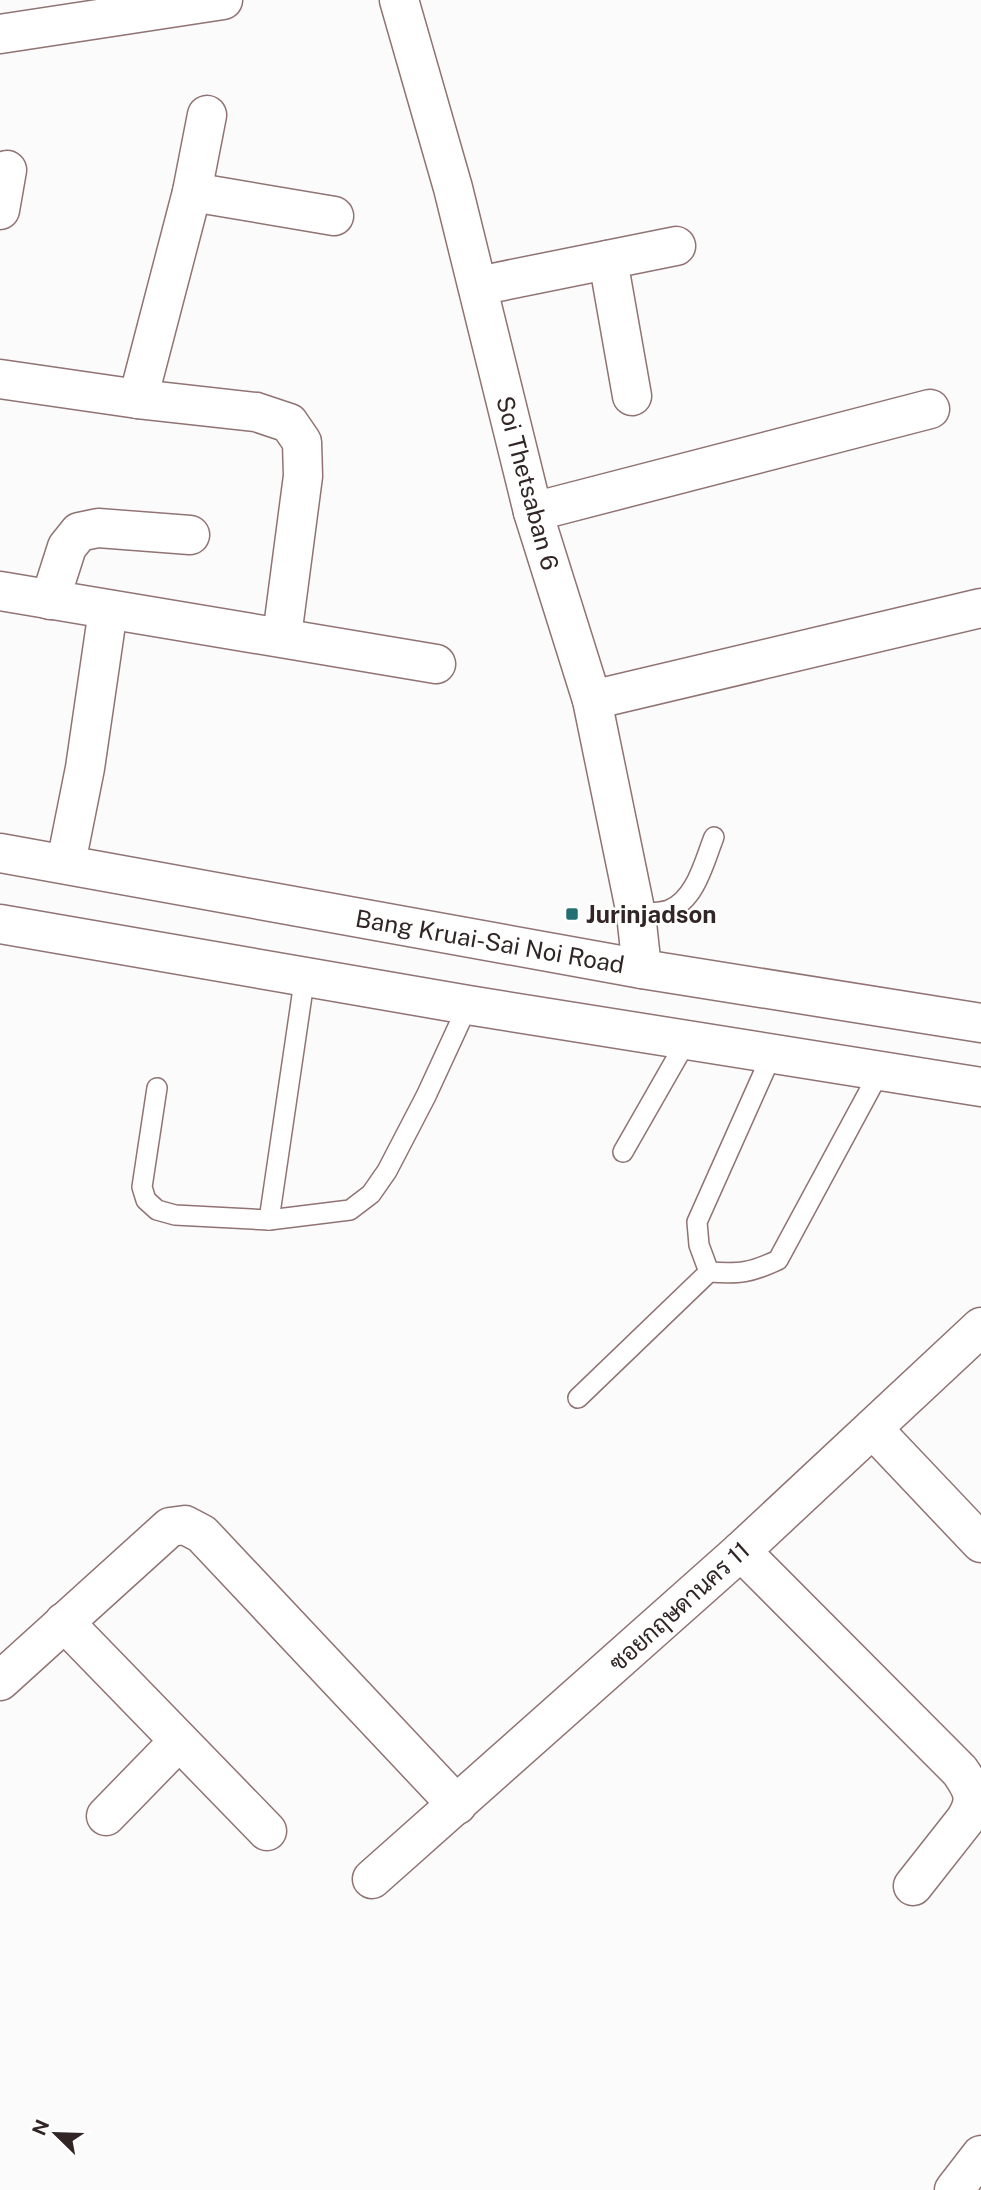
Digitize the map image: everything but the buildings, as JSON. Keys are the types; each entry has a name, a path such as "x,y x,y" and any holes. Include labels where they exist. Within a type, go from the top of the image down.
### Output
{"street":[{"path":"0,34 223,0"},
{"name":"Soi Thetsaban 6","path":"399,0 453,188 533,512 592,700 636,914 642,969"},
{"path":"138,399 192,192 207,115"},
{"path":"0,209 8,170"},
{"path":"192,192 334,216"},
{"path":"478,286 676,246"},
{"path":"608,260 632,396"},
{"path":"0,379 138,399 256,412 289,423 302,442 303,476 282,636"},
{"path":"533,512 930,409"},
{"path":"50,600 67,547 79,531 98,528 190,536"},
{"path":"0,591 282,636 436,664"},
{"path":"592,700 981,608"},
{"path":"66,863 85,768 108,610"},
{"name":"Bang Kruai-Sai Noi Road","path":"0,853 642,969 981,1023"},
{"path":"0,924 468,1005 978,1087 981,1046"},
{"name":"ซอยกฤษดานคร 11","path":"372,1879 741,1551 981,1327"},
{"path":"873,1429 981,1543"},
{"path":"0,1681 170,1527 185,1525 202,1534 457,1805"},
{"path":"741,1551 960,1771 973,1789 972,1809 913,1886"},
{"path":"64,1622 267,1830"},
{"path":"106,1816 179,1741"},
{"path":"954,2190 981,2155"}],"lane":[{"path":"636,914 667,911 682,903 694,887 714,837"},
{"path":"269,1220 305,975"},
{"path":"157,1088 142,1187 146,1200 157,1210 175,1215 269,1220 350,1210 371,1194 387,1171 426,1096 468,1005"},
{"path":"623,1152 687,1040"},
{"path":"709,1272 699,1245 697,1222 772,1054"},
{"path":"578,1398 709,1272 738,1274 756,1270 778,1260 880,1071"}],"place":[{"name":"Jurinjadson","path":"572,914"}]}
